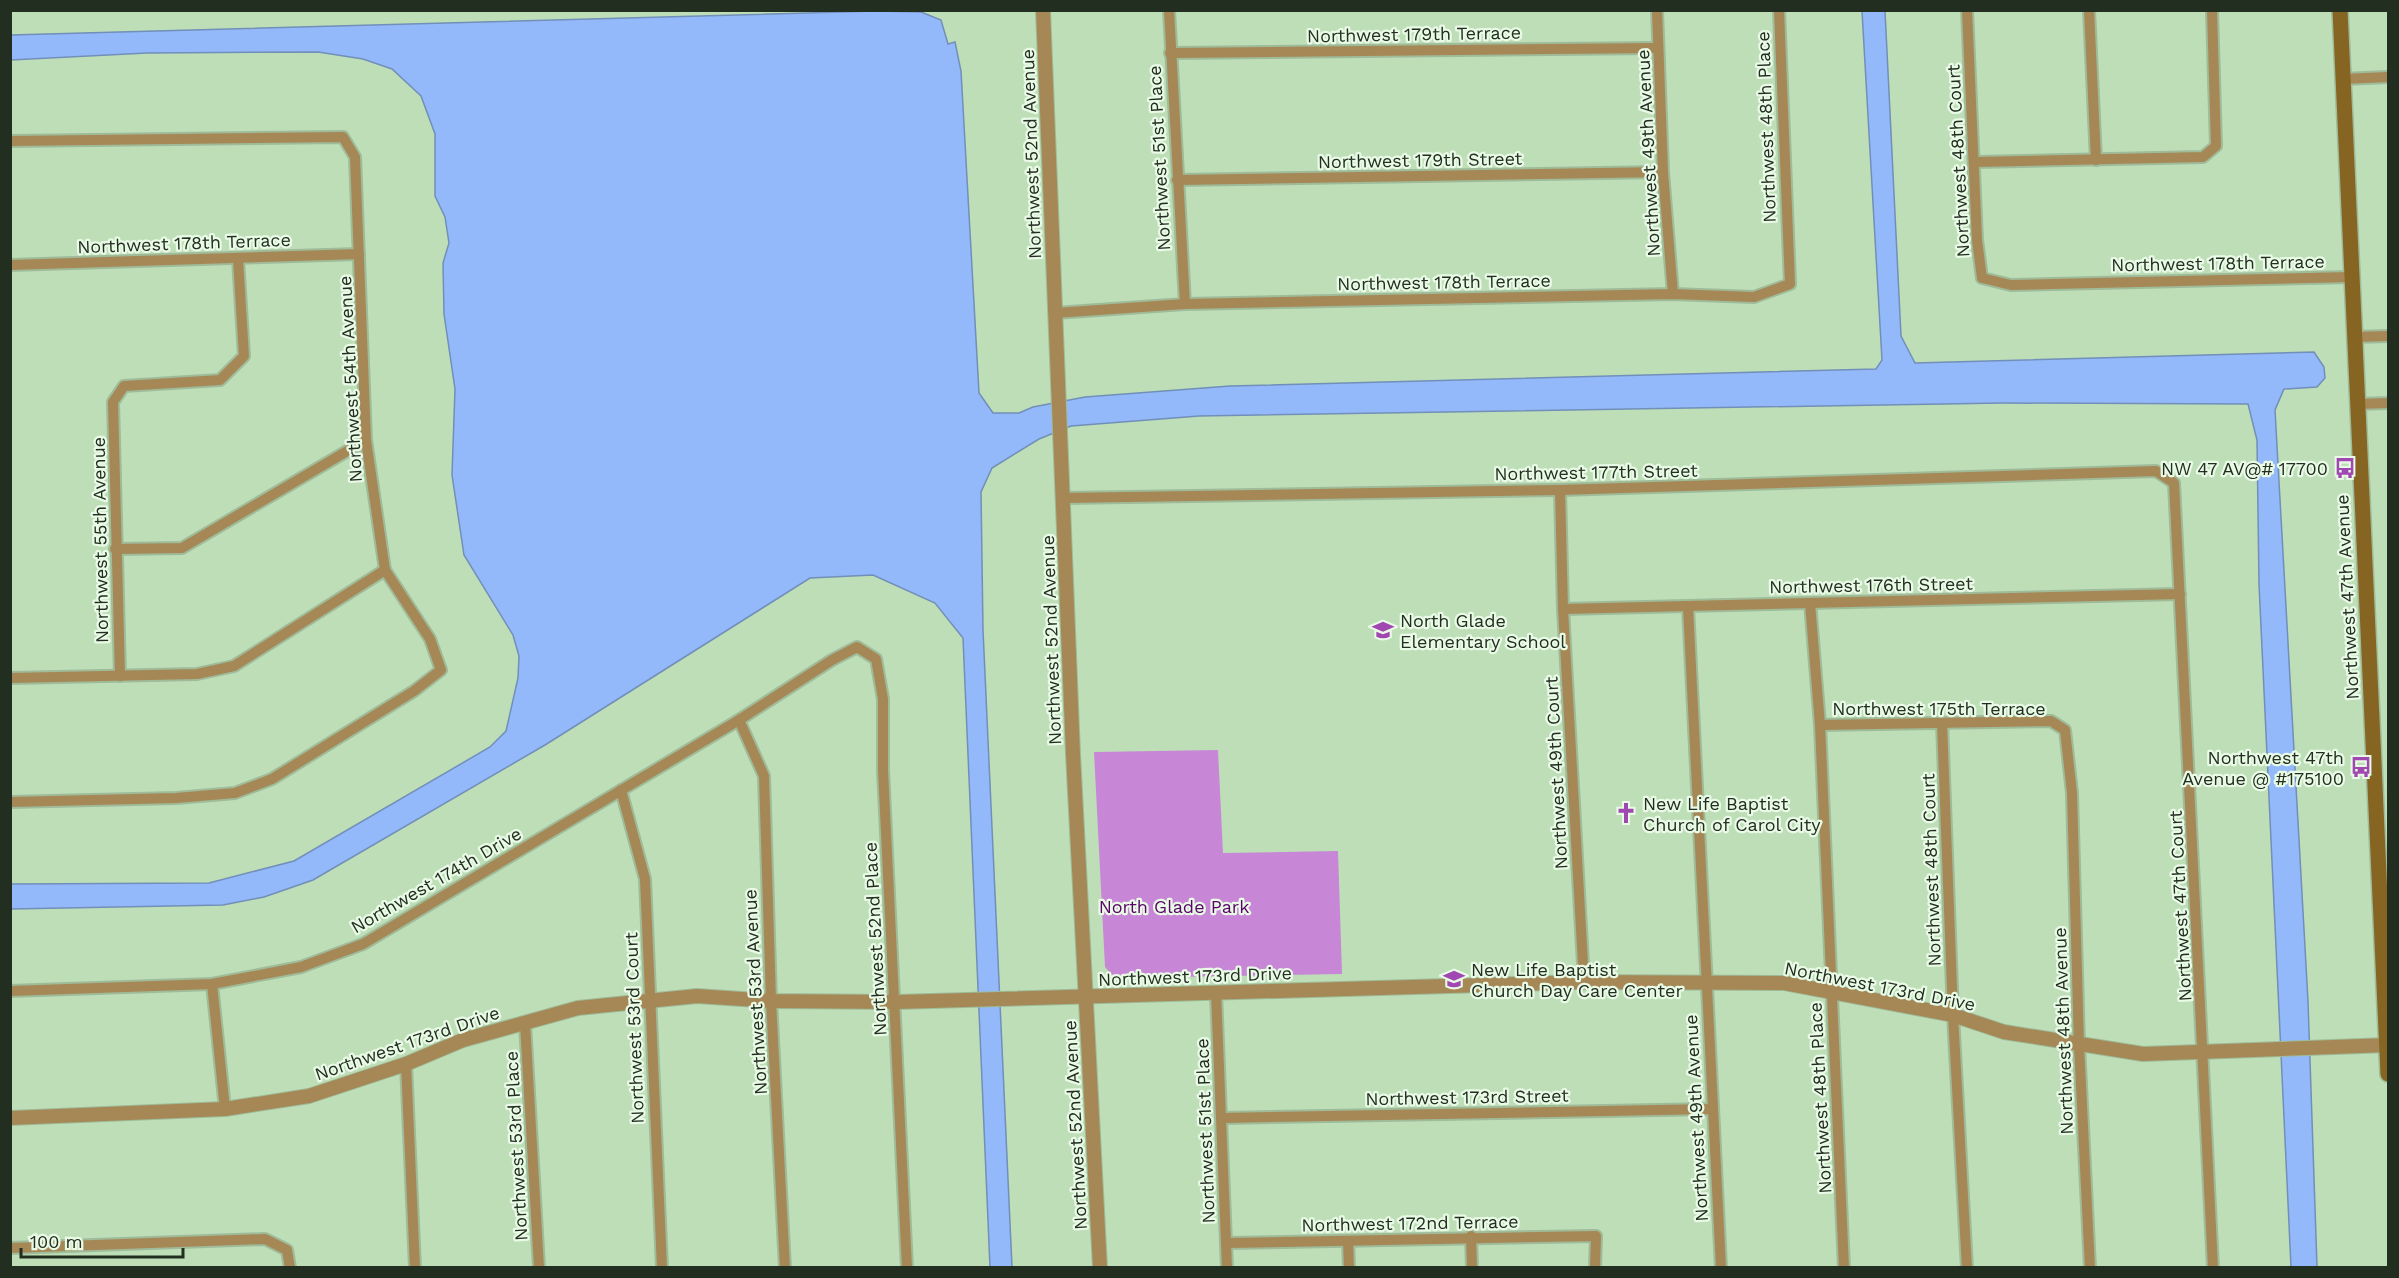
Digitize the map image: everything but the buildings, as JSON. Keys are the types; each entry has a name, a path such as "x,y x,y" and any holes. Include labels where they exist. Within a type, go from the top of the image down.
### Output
{"main road":[{"name":"Northwest 47th Avenue","path":"2340,10 2388,1074"}],"street":[{"name":"Northwest 52nd Avenue","path":"1043,10 1058,393 1100,1268"},
{"name":"Northwest 51st Place","path":"1169,10 1185,304"},
{"name":"Northwest 49th Avenue","path":"1657,10 1663,172 1673,294"},
{"name":"Northwest 48th Place","path":"1779,10 1787,242"},
{"name":"Northwest 48th Court","path":"1967,10 1977,240 1982,278 2011,285 2085,282"},
{"path":"2089,10 2096,160"},
{"path":"1975,162 2202,157 2216,146 2212,10"},
{"name":"Northwest 179th Terrace","path":"1170,53 1658,48"},
{"path":"2343,79 2388,77"},
{"name":"Northwest 54th Avenue","path":"10,141 343,137 354,157 366,440 385,570 430,639 441,670 414,692 272,779 235,793 176,798 10,802"},
{"name":"Northwest 179th Street","path":"1177,180 1663,172"},
{"name":"Northwest 178th Terrace","path":"1055,313 1185,304 1673,294 1754,297 1790,284 1787,242"},
{"name":"Northwest 178th Terrace","path":"10,265 359,254"},
{"name":"Northwest 55th Avenue","path":"120,676 113,402 124,386 220,380 244,356 238,259"},
{"name":"Northwest 178th Terrace","path":"2085,282 2352,277"},
{"path":"2354,337 2388,336"},
{"path":"2358,404 2388,403"},
{"path":"115,549 182,548 366,440"},
{"name":"Northwest 47th Court","path":"2130,472 2156,471 2174,483 2213,1268"},
{"name":"Northwest 177th Street","path":"1063,498 1560,490 2130,472"},
{"name":"Northwest 49th Court","path":"1560,490 1563,609 1584,982"},
{"path":"10,678 197,674 234,666 385,570"},
{"name":"Northwest 176th Street","path":"1563,609 2180,594"},
{"name":"Northwest 48th Place","path":"1810,603 1820,725 1844,1268"},
{"name":"Northwest 49th Avenue","path":"1688,607 1704,982 1721,1268"},
{"name":"Northwest 52nd Place","path":"832,660 857,647 876,659 883,699 883,770 896,1002 907,1268"},
{"name":"Northwest 174th Drive","path":"10,991 212,984 301,967 363,944 739,720 832,660"},
{"name":"Northwest 53rd Avenue","path":"739,720 764,776 771,1001 785,1268"},
{"name":"Northwest 175th Terrace","path":"1820,725 2051,722 2065,730 2072,793"},
{"name":"Northwest 48th Court","path":"1942,723 1953,1015 1967,1268"},
{"name":"Northwest 53rd Court","path":"621,790 645,879 662,1268"},
{"name":"Northwest 48th Avenue","path":"2072,793 2079,1045 2090,1268"},
{"name":"Northwest 173rd Drive","path":"10,1118 225,1109 309,1096 406,1064 463,1040 578,1008 698,996 742,997 771,1001 896,1002 1584,982 1784,983 1831,990 1953,1015 2004,1032 2143,1054 2388,1045"},
{"path":"212,984 225,1109"},
{"name":"Northwest 51st Place","path":"1216,993 1227,1268"},
{"name":"Northwest 53rd Place","path":"525,1023 539,1268"},
{"path":"406,1064 415,1268"},
{"name":"Northwest 173rd Street","path":"1222,1118 1712,1109"},
{"path":"1471,1236 1472,1268"},
{"name":"Northwest 172nd Terrace","path":"1226,1243 1471,1236 1596,1236 1595,1268"},
{"path":"10,1248 266,1239 287,1250 290,1268"},
{"path":"1348,1241 1349,1268"}],"green space":[{"name":"North Glade Park","path":"1218,750 1223,853 1338,851 1342,974 1120,978 1112,975 1105,967 1094,752"}],"water":[{"path":"877,11 921,12 941,20 948,44 955,42 961,71 979,393 993,413 1019,413 1033,407 1085,397 1230,386 1876,369 1882,360 1862,11 1885,11 1901,336 1915,363 2314,352 2324,367 2325,378 2317,387 2284,389 2275,410 2308,1001 2317,1267 2291,1267 2259,584 2257,440 2248,404 2002,403 1199,416 1071,426 1039,439 992,468 981,492 983,630 1012,1267 990,1267 963,638 935,603 873,575 810,578 545,745 313,880 264,897 223,905 11,909 11,884 209,883 294,861 490,747 506,731 518,678 519,656 513,635 464,555 452,475 455,389 444,314 443,263 449,243 445,217 435,196 435,134 421,96 392,69 363,59 318,52 147,53 11,60 11,35"}],"place":[{"name":"NW 47 AV@# 17700","path":"2345,468"},
{"name":"North Glade Elementary School","path":"1383,630"},
{"name":"Northwest 47th Avenue @ #175100","path":"2361,767"},
{"name":"New Life Baptist Church of Carol City","path":"1626,813"},
{"name":"New Life Baptist Church Day Care Center","path":"1454,979"}]}
